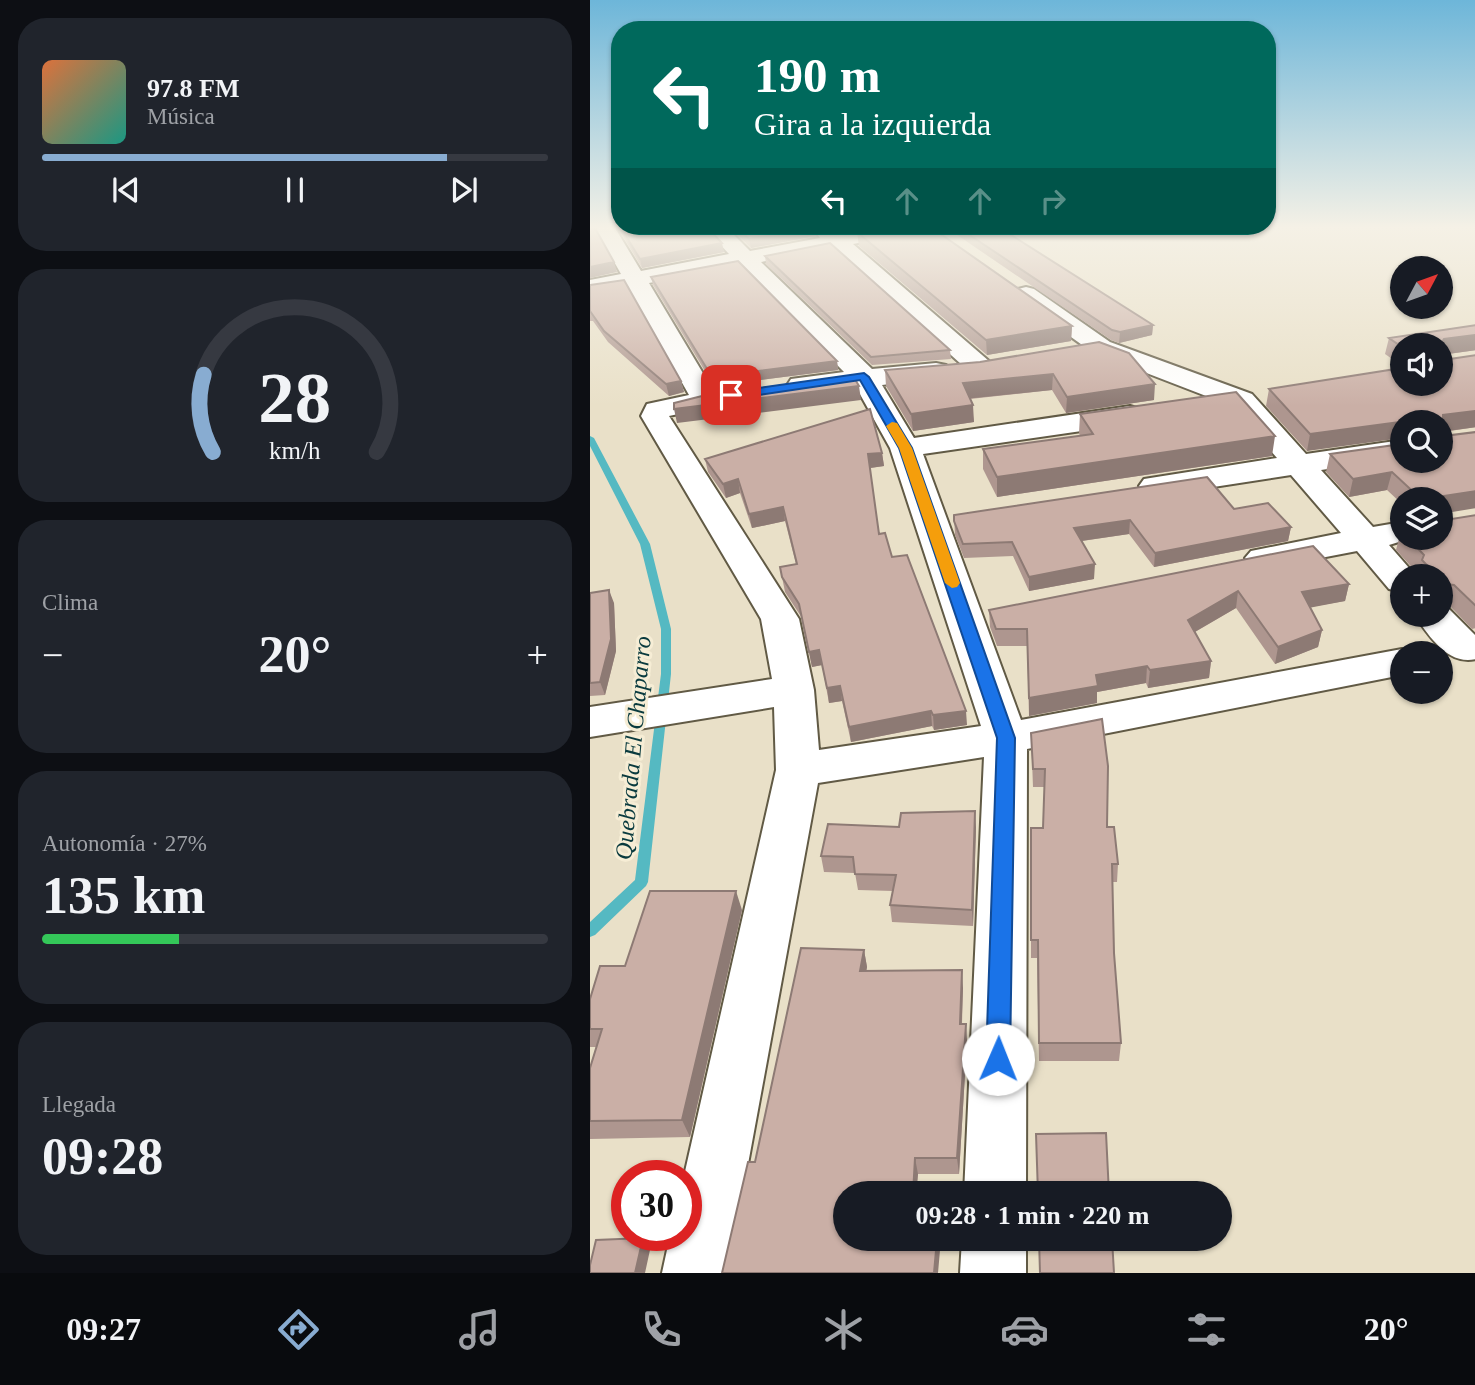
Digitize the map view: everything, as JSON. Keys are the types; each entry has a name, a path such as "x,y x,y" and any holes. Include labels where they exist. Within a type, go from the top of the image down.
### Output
{"street":[{"path":"637,287 705,399"},
{"path":"772,287 864,377 944,518 977,615 1006,738 995,1181"},
{"path":"695,1273 798,770 794,690 780,619 655,416 657,410 669,406 764,390 993,365 896,287"},
{"path":"1016,287 1101,347 1256,398 1300,464 1390,568"},
{"path":"1061,355 1101,347"},
{"path":"905,448 1256,398"},
{"path":"1122,491 1390,451"},
{"path":"1230,565 1390,534"},
{"path":"1443,627 1460,650"},
{"path":"798,770 1006,738 1390,664"},
{"path":"590,722 794,690"},
{"path":"993,1273 994,1251"}],"building":[{"path":"590,287 628,287 681,381 666,384 604,331 590,311"},
{"path":"657,287 764,287 837,361 712,377"},
{"path":"798,287 880,287 950,350 871,357"},
{"path":"923,287 1017,287 1072,326 986,340"},
{"path":"1048,287 1094,287 1153,325 1120,332 1112,330"},
{"path":"1476,325 1476,335 1453,338 1453,333 1422,333"},
{"path":"1099,342 1129,353 1155,384 1067,397 1053,374 963,383 973,405 911,414 885,370 980,362"},
{"path":"1476,355 1476,411 1453,414 1453,410 1390,410 1390,423 1310,434 1269,389 1390,370 1390,396 1453,396 1453,358"},
{"path":"853,376 859,386 674,409 674,403 702,396"},
{"path":"1236,392 1275,436 997,477 983,449 1093,434 1080,414"},
{"path":"870,409 882,453 868,454 879,534 885,533 892,557 907,555 966,711 933,715 931,711 849,727 840,686 827,688 819,650 809,652 799,604 782,577 780,567 797,564 783,507 749,514 738,479 723,484 705,459"},
{"path":"1476,432 1476,491 1453,494 1453,487 1408,487 1393,473 1453,473 1453,435"},
{"path":"1390,446 1390,472 1353,479 1330,454"},
{"path":"1207,477 1234,509 1268,503 1291,527 1155,553 1130,520 1074,528 1095,564 1029,577 1012,542 963,544 954,521 954,515"},
{"path":"1476,515 1476,606 1453,585 1453,564 1426,564 1422,560 1424,555 1419,550 1453,550 1453,519"},
{"path":"1313,546 1349,584 1302,592 1322,630 1278,647 1238,591 1188,620 1211,661 1150,670 1147,666 1096,675 1098,686 1029,698 1027,629 996,629 989,610"},
{"path":"609,590 611,639 600,682 590,683 590,593"},
{"path":"1102,719 1108,766 1107,827 1114,827 1118,864 1112,864 1114,953 1121,1043 1039,1043 1038,940 1031,940 1031,828 1043,828 1045,769 1033,769 1031,733"},
{"path":"975,811 972,910 890,905 896,875 855,874 853,857 821,856 828,824 899,827 901,813"},
{"path":"650,891 736,891 682,1120 590,1121 590,1068 602,1029 590,1029 590,999 600,966 625,966"},
{"path":"801,948 864,950 860,971 962,970 960,1024 966,1024 957,1158 915,1158 914,1181 833,1181 833,1251 936,1251 934,1273 722,1273 748,1162 755,1162"},
{"path":"1106,1133 1108,1181 1038,1181 1036,1134"},
{"path":"611,1239 611,1251 640,1251 635,1273 590,1273 596,1240"},
{"path":"1039,1251 1113,1251 1114,1273 1040,1273"}],"waterway":[{"name":"Quebrada El Chaparro","path":"590,438 645,544 666,629 666,674 641,882 590,931"}],"slow traffic":[{"path":"892,426 905,448 952,583"}],"route":[{"path":"731,395 864,377 905,448 1006,738 998,1059"}]}
